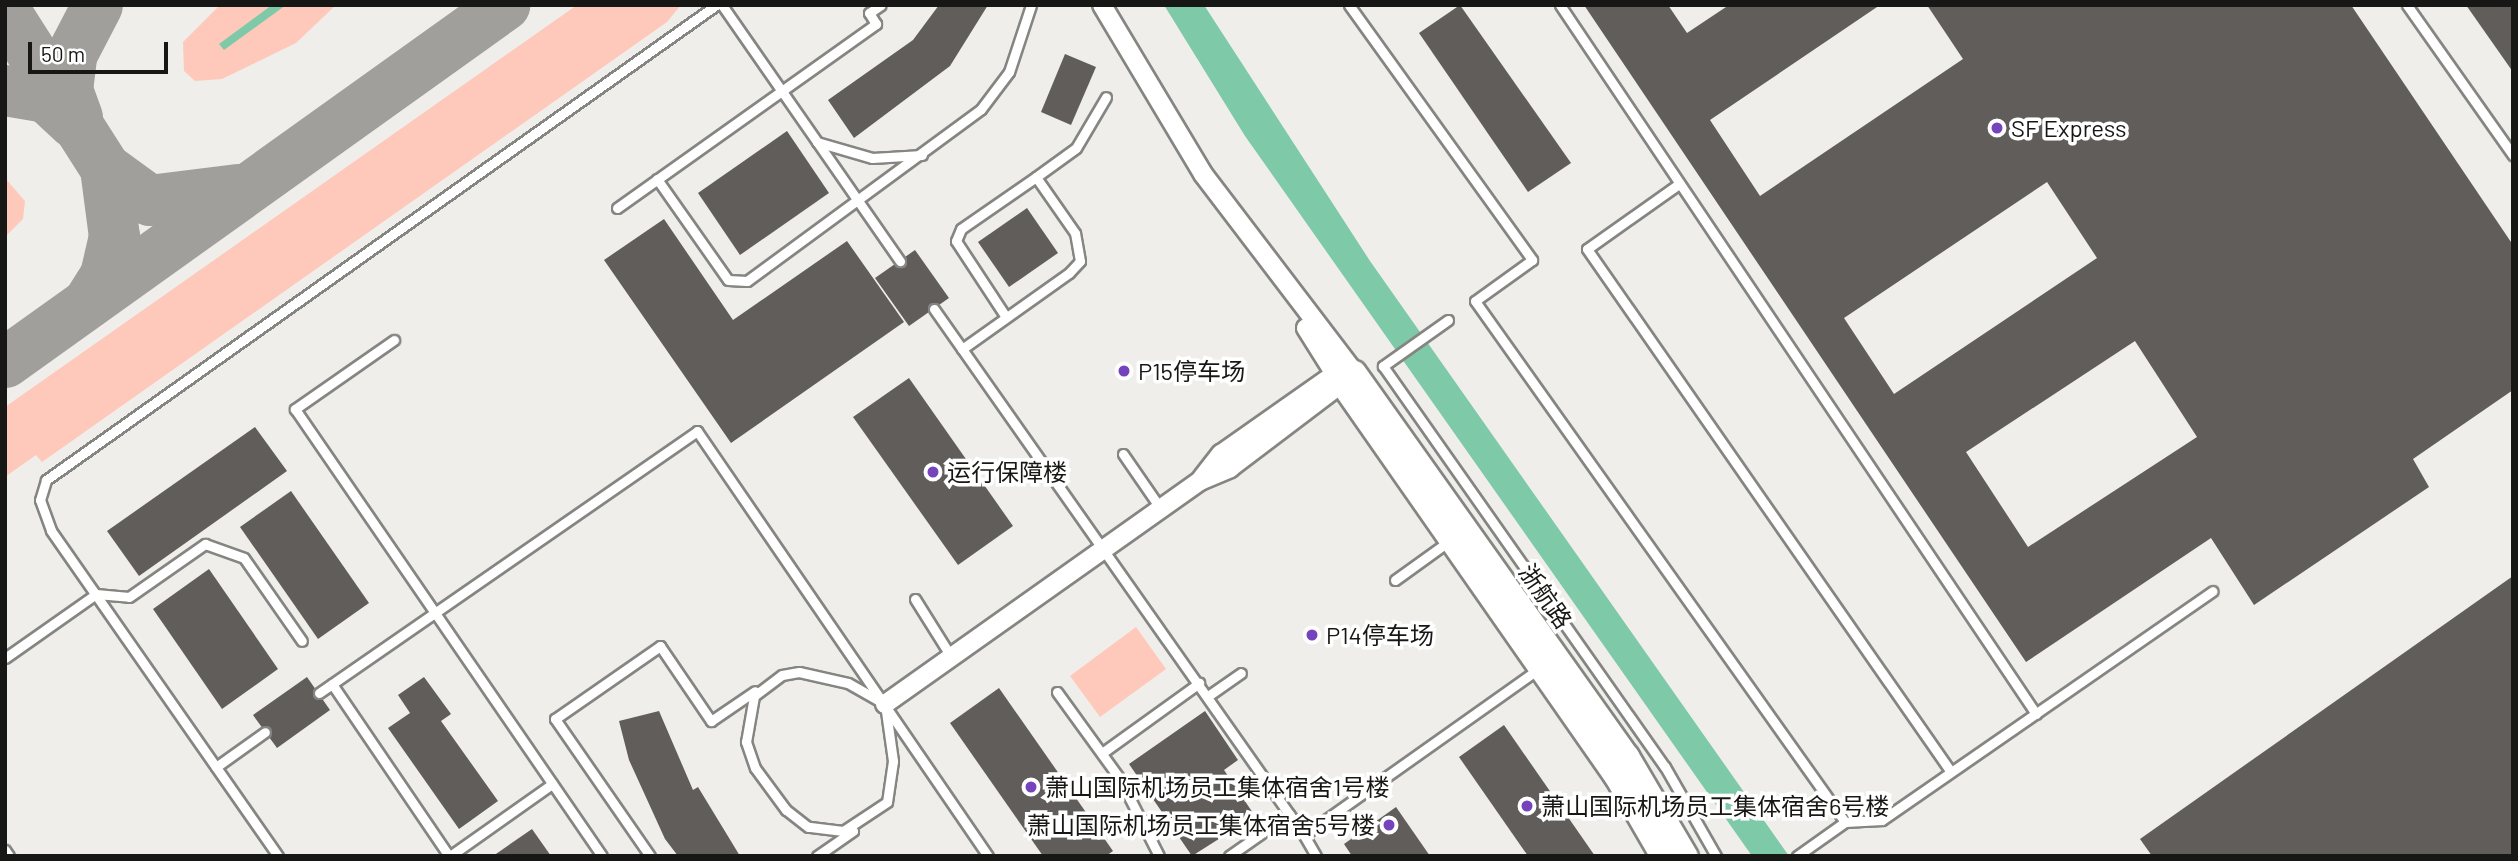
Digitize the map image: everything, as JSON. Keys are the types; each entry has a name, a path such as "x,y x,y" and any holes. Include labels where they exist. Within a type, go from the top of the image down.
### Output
{"street":[{"path":"885,704 1200,481 1221,454 1344,377 1203,174 1102,5"},
{"name":"浙航路","path":"1344,377 1450,540 1540,668 1662,856"},
{"name":"浙航路","path":"1344,377 1627,756 1686,856"}],"lane":[{"path":"278,856 44,516 46,480 65,462 716,5"},
{"path":"722,5 900,261"},
{"path":"617,208 876,24 869,13 881,5"},
{"path":"657,180 734,283 859,204 981,109 1009,72 1031,5"},
{"path":"1349,5 1532,260 1475,301 1845,822"},
{"path":"1560,5 1676,186 2036,714"},
{"path":"2407,5 2513,155"},
{"path":"1006,317 957,241 961,229 1076,148 1106,97"},
{"path":"816,141 872,158 924,155"},
{"path":"962,349 1080,261 1075,233 1036,177"},
{"path":"1676,186 1587,249 1951,772"},
{"path":"934,309 1106,549 1316,856"},
{"path":"1448,320 1383,366 1665,767 1716,856"},
{"path":"394,340 295,409 602,856"},
{"path":"319,693 697,431 988,856"},
{"path":"1123,454 1161,509"},
{"path":"1395,580 1450,540"},
{"path":"5,658 96,594 129,597 205,544 244,558 302,640"},
{"path":"1797,856 1845,822 1882,820 2213,591"},
{"path":"915,599 952,658"},
{"path":"650,856 555,719 660,646 711,722 768,682 799,672 828,676 885,704"},
{"path":"1304,835 1540,668"},
{"path":"1208,696 1241,673"},
{"path":"768,682 754,696 747,718 755,768 786,810 808,827 843,831 863,824"},
{"path":"1102,753 1199,683"},
{"path":"332,684 450,856 552,784"},
{"path":"1057,692 1102,753 1159,856"},
{"path":"817,856 863,824 887,802 891,785 885,704"},
{"path":"216,767 265,732"},
{"path":"1229,856 1289,814"},
{"path":"5,850 9,856"}],"shaded area":[{"path":"220,5 336,5 296,43 222,79 195,81 184,71 183,42"},
{"path":"272,5 286,5 224,50 219,44"},
{"path":"577,5 681,5 667,22 42,462 36,455 5,477 5,407"},
{"path":"1164,5 1204,5 1370,261 1789,856 1752,856 1245,136"},
{"path":"5,178 25,201 23,219 5,237"},
{"path":"1136,627 1166,669 1100,717 1070,676"}],"building":[{"path":"939,5 988,5 950,66 854,138 828,100 913,40"},
{"path":"1460,5 1571,163 1528,192 1419,33"},
{"path":"1584,5 1668,5 1687,33 1729,5 1880,5 1710,120 1760,196 1963,59 1927,5 2351,5 2513,245 2513,390 2413,459 2429,487 2254,605 2211,538 2026,662","holes":["2047,182 2097,258 1894,394 1844,318","2135,341 2197,437 2028,547 1966,452"]},
{"path":"2466,5 2513,5 2513,72"},
{"path":"1065,54 1096,67 1071,125 1041,112"},
{"path":"787,131 829,193 740,255 698,193"},
{"path":"1027,208 1058,253 1009,287 978,242"},
{"path":"664,219 733,320 847,241 904,322 731,443 604,260"},
{"path":"915,250 949,298 909,326 875,278"},
{"name":"运行保障楼","path":"909,378 1013,526 958,565 853,417"},
{"path":"255,427 287,471 139,576 107,531"},
{"path":"291,491 369,603 318,639 240,527"},
{"path":"209,569 278,669 222,709 153,609"},
{"path":"2513,576 2513,856 2152,856 2140,839"},
{"path":"307,677 330,710 277,748 253,715"},
{"path":"424,677 451,714 441,721 498,801 459,829 388,728 410,713 398,695"},
{"name":"萧山国际机场员工集体宿舍1号楼","path":"999,688 1113,851 1106,856 1043,856 950,723"},
{"path":"659,711 693,790 698,787 740,856 678,856 665,839 629,760 619,721"},
{"path":"1205,711 1238,760 1224,770 1255,816 1192,856 1129,764"},
{"name":"萧山国际机场员工集体宿舍6号楼","path":"1504,725 1595,856 1528,856 1459,757"},
{"name":"萧山国际机场员工集体宿舍5号楼","path":"1396,807 1430,856 1352,856 1344,844"},
{"path":"532,829 551,856 493,856"}],"taxiway":[{"path":"77,117 67,90 71,55 97,5"},
{"path":"5,362 504,5"},
{"path":"5,11 105,168 114,236 105,275 88,302"},
{"path":"5,90 46,97 73,122"},
{"path":"105,168 149,200 237,189"}],"place":[{"name":"SF Express","path":"1997,128"},
{"name":"P15停车场","path":"1124,371"},
{"name":"运行保障楼","path":"933,472"},
{"name":"P14停车场","path":"1312,635"},
{"name":"萧山国际机场员工集体宿舍1号楼","path":"1031,787"},
{"name":"萧山国际机场员工集体宿舍6号楼","path":"1527,806"},
{"name":"萧山国际机场员工集体宿舍5号楼","path":"1389,825"}]}
